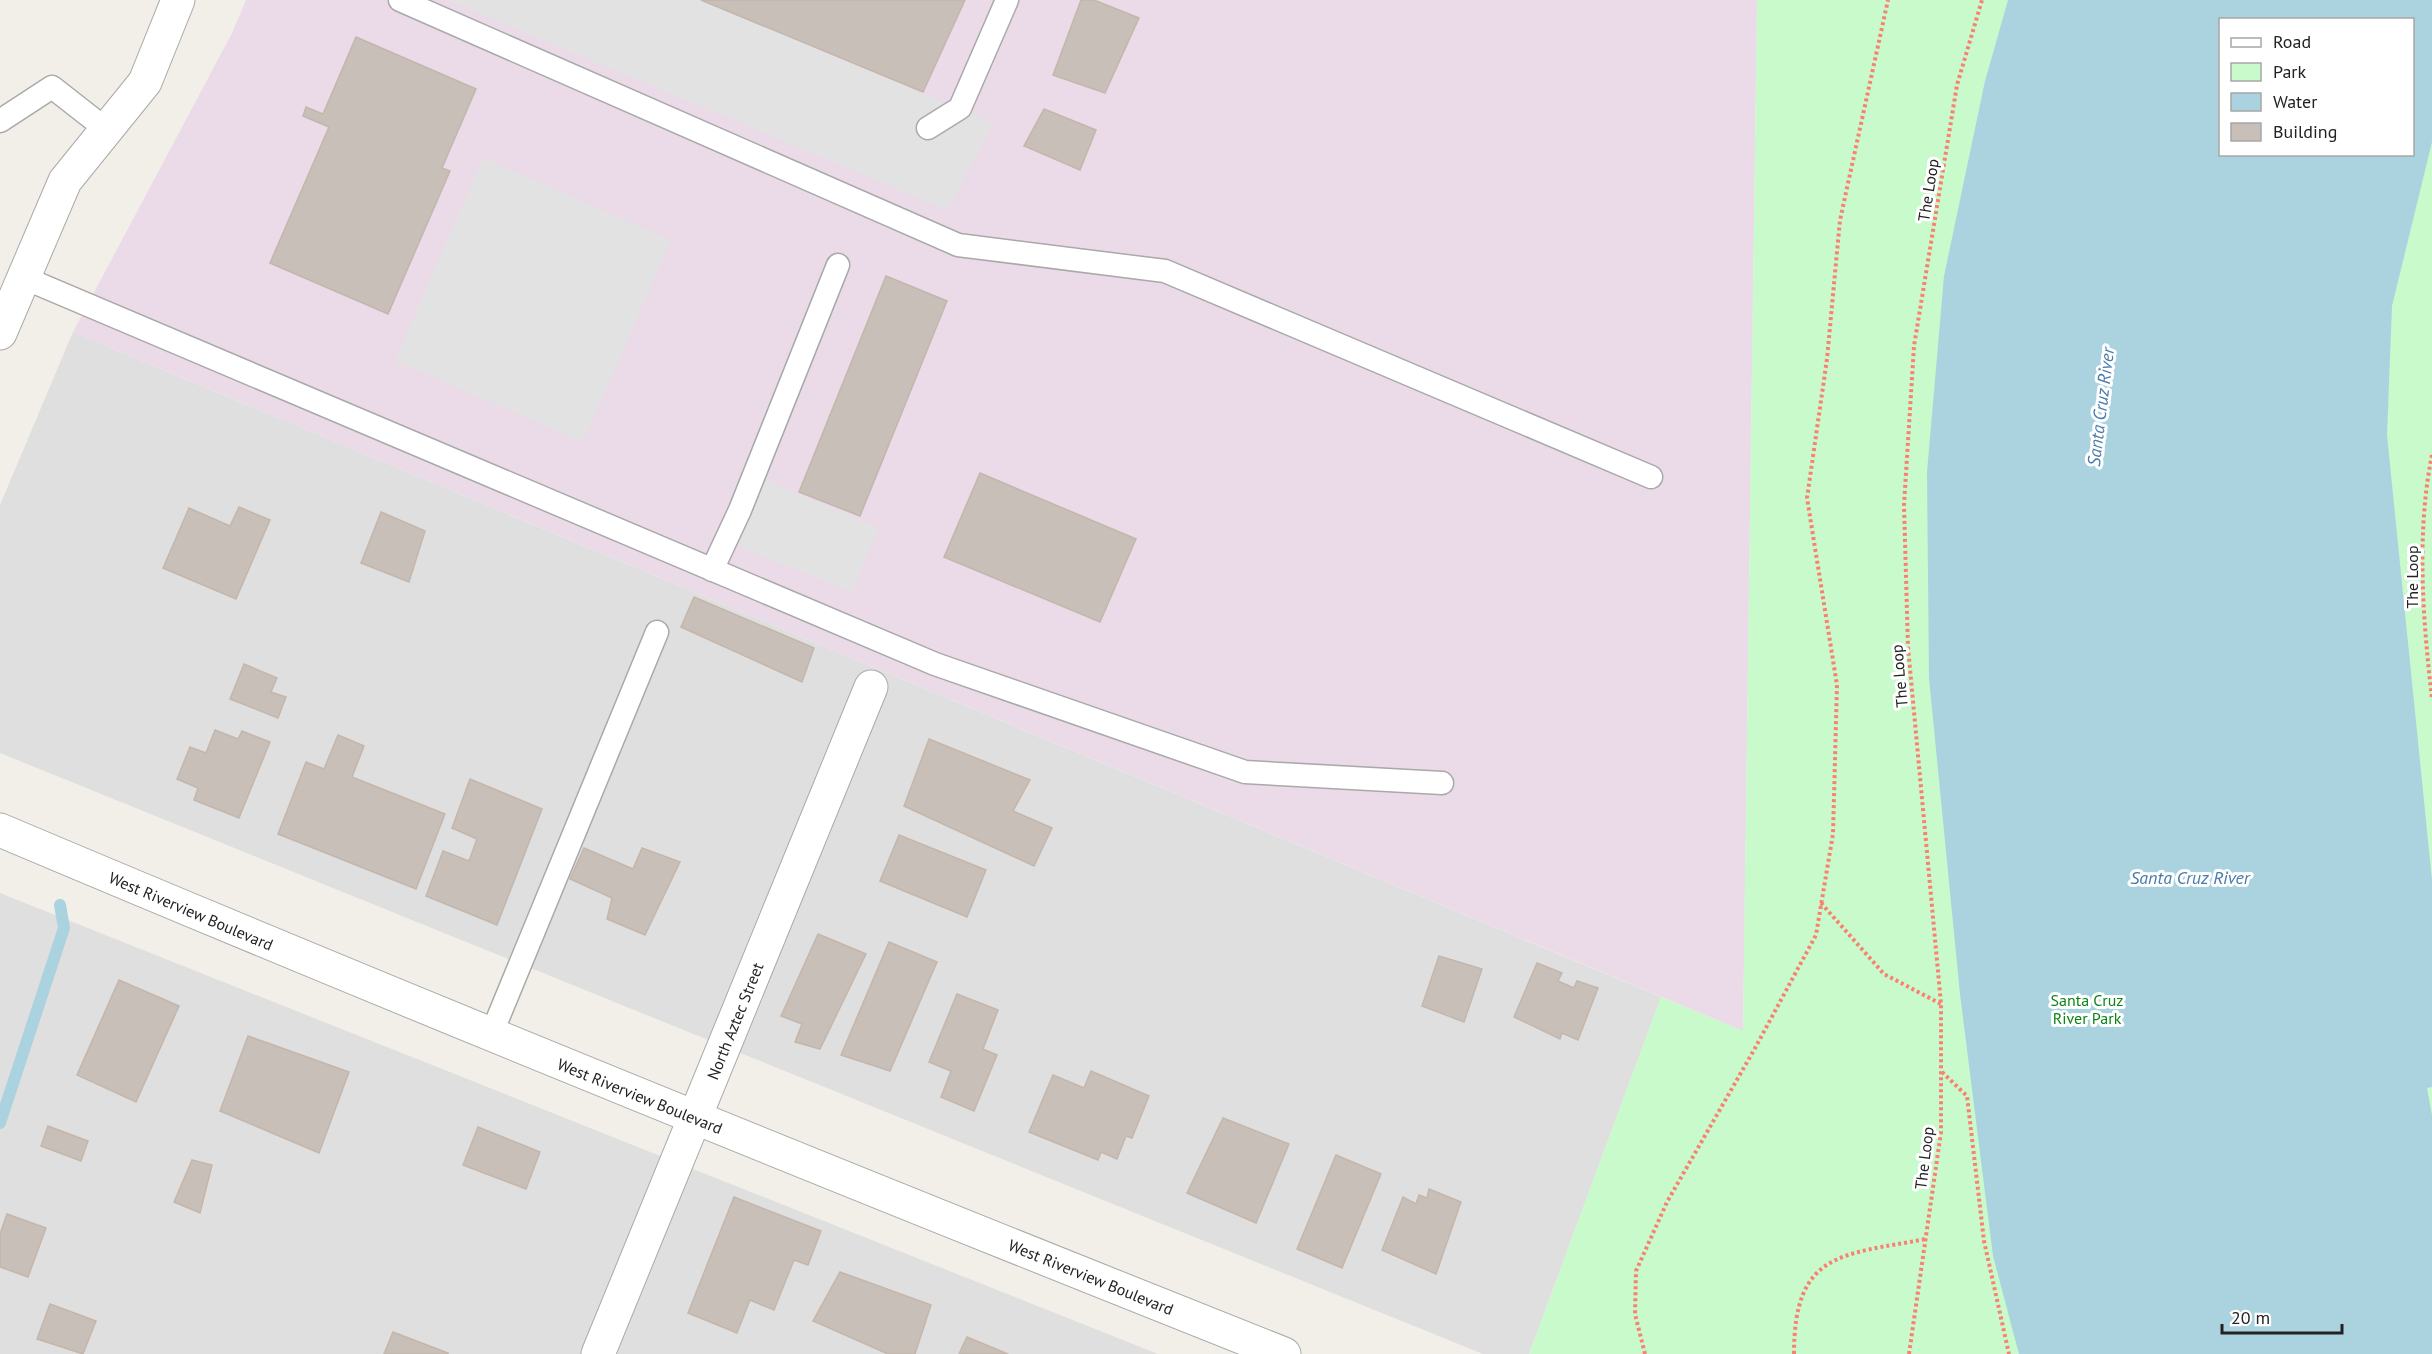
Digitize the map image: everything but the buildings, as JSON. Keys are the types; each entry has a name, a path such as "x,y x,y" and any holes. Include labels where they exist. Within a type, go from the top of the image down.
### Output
{"street":[{"path":"0,333 65,181 145,82 178,0"},
{"name":"North Aztec Street","path":"598,1354 872,687"},
{"name":"West Riverview Boulevard","path":"0,830 694,1119 1284,1354"}],"lane":[{"path":"400,0 958,245 1165,271 1652,477"},
{"path":"928,128 960,108 1007,0"},
{"path":"0,121 52,87 107,130"},
{"path":"712,570 740,510 838,265"},
{"path":"22,277 935,664 1245,772 1443,783"},
{"path":"491,1035 657,632"}],"path":[{"path":"1645,1354 1635,1314 1636,1271 1667,1202 1754,1050 1815,935 1821,903 1833,834 1838,685 1807,498 1827,359 1840,220 1888,0"},
{"name":"The Loop","path":"1909,1354 1941,1132 1941,1004 1908,647 1904,505 1914,346 1957,86 1982,0"},
{"name":"The Loop","path":"2432,455 2424,532 2424,627 2432,699"},
{"path":"1821,903 1884,974 1941,1004"},
{"path":"1941,1071 1967,1096 1984,1241 2009,1354"},
{"path":"1794,1354 1800,1297 1815,1273 1841,1255 1926,1239"}],"shaded area":[{"path":"246,0 1757,0 1743,1031 73,332 232,33"},
{"path":"448,0 701,0 993,123 948,210"},
{"path":"483,158 671,240 583,442 395,361"},
{"path":"73,332 1661,997 1529,1354 1483,1354 0,753 0,505"},
{"path":"766,480 878,528 852,592 738,546"},
{"path":"0,893 1158,1354 0,1354"}],"green space":[{"name":"Santa Cruz River","path":"1757,0 2432,0 2432,1354 1529,1354 1661,997 1743,1031"}],"water":[{"name":"Santa Cruz River","path":"2008,0 2432,0 2432,142 2392,306 2387,435 2432,880 2432,1087 2427,1088 2432,1115 2432,1354 2019,1354 1993,1256 1960,994 1929,678 1927,472 1944,276 1985,81"}],"waterway":[{"path":"0,1123 64,928 60,905"}],"park label":[{"name":"Santa Cruz River Park","path":"2087,1009"}]}
